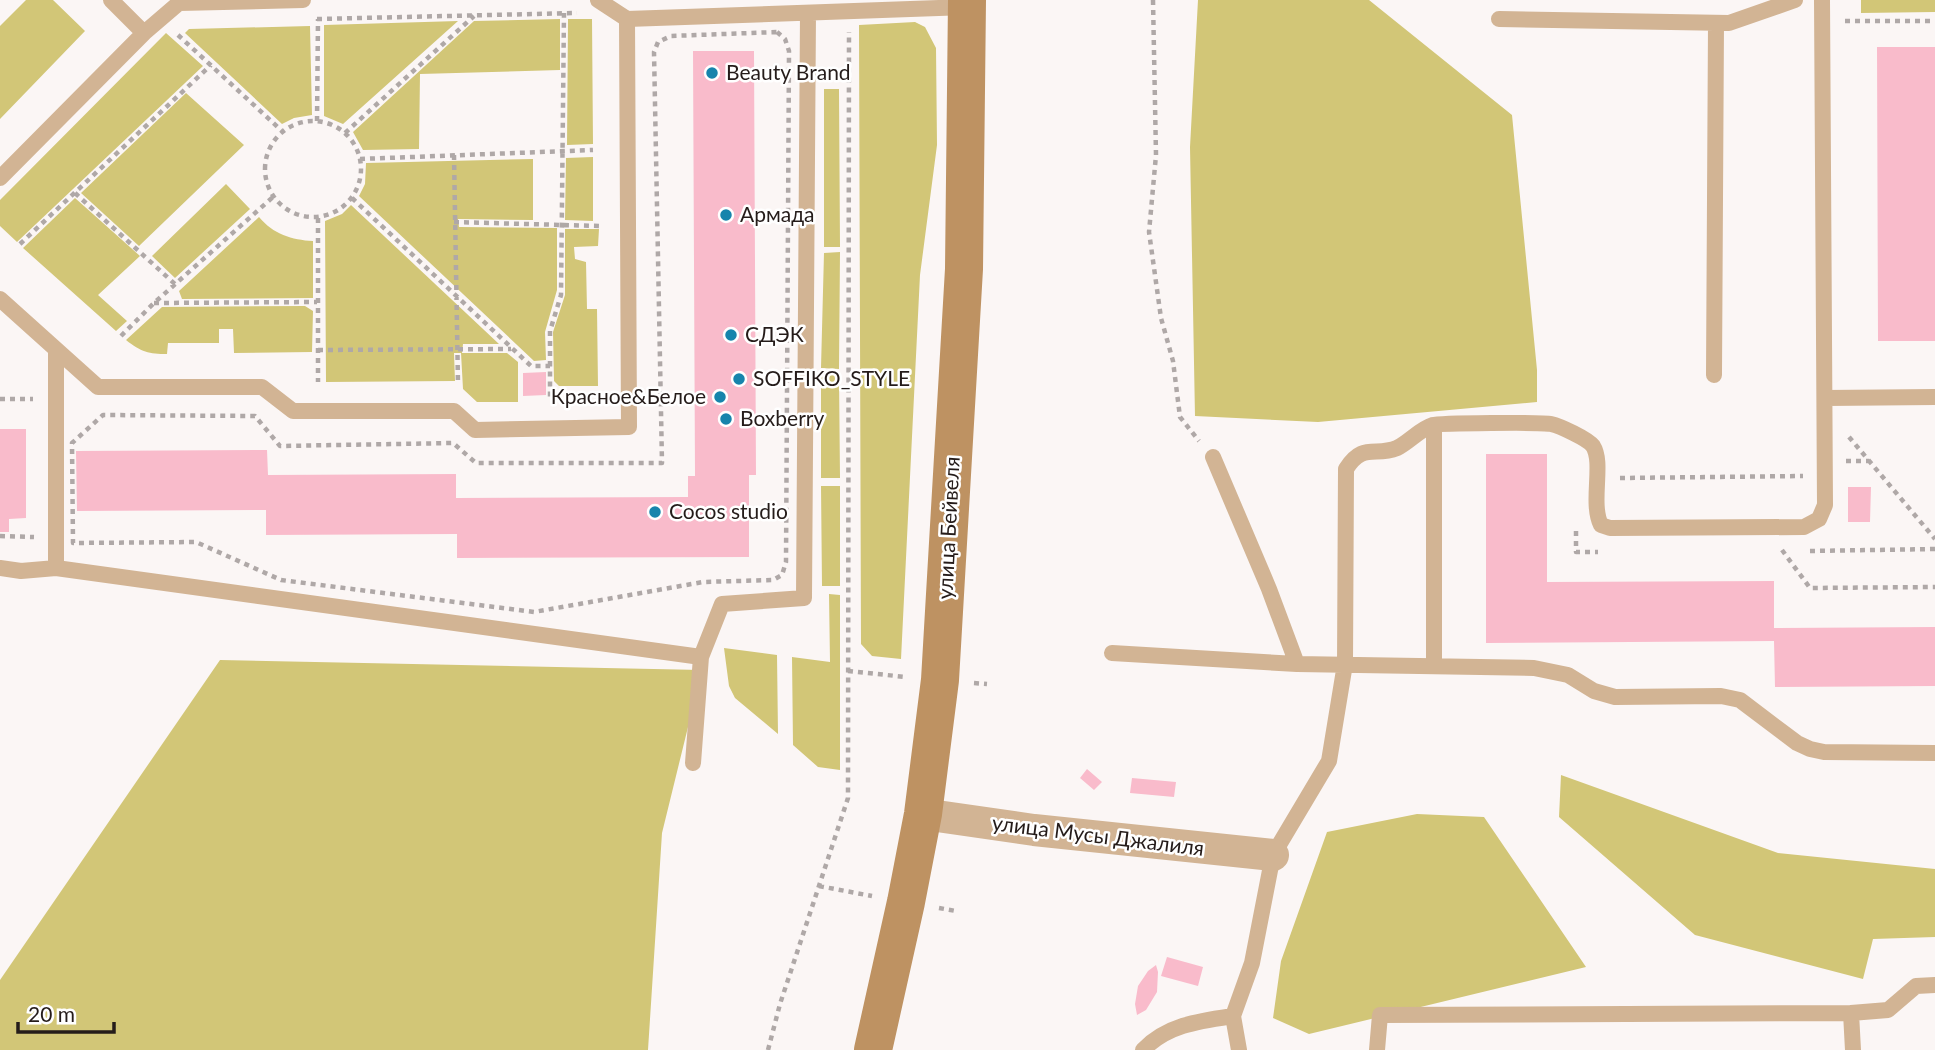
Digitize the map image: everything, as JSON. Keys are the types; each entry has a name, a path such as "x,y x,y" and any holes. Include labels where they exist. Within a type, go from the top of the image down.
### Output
{"main road":[{"name":"улица Бейвеля","path":"873,1050 923,814 940,680 964,269 967,4"}],"street":[{"name":"улица Мусы Джалиля","path":"923,814 1034,830 1273,855"}],"lane":[{"path":"111,0 144,33"},
{"path":"0,178 144,33 179,3 303,0"},
{"path":"598,0 626,19 849,12 967,4"},
{"path":"1499,19 1729,23 1795,0"},
{"path":"1239,1050 1233,1016 1252,963 1273,855 1329,761 1345,664 1346,469 1353,457 1366,451 1394,449 1434,425 1550,424 1586,440 1594,447 1596,515 1601,525 1610,528 1804,527 1819,519 1825,505 1826,404 1822,0"},
{"path":"693,763 701,657 722,604 804,598 808,13"},
{"path":"0,299 97,387 262,387 293,411 454,411 475,430 629,427 626,19"},
{"path":"1714,375 1716,23"},
{"path":"56,351 56,568"},
{"path":"1826,404 1935,397"},
{"path":"1434,425 1434,665"},
{"path":"1213,457 1269,589 1297,664"},
{"path":"0,568 21,571 56,568 701,657"},
{"path":"1112,653 1297,664 1534,668 1568,675 1594,691 1615,697 1721,695 1740,700 1797,743 1824,752 1935,753"},
{"path":"1377,1050 1380,1015 1851,1013 1888,1010 1916,986 1935,985"},
{"path":"1851,1013 1853,1050"},
{"path":"1143,1050 1153,1039 1186,1023 1233,1016"}],"path":[{"path":"1153,0 1156,155 1149,232 1161,318 1173,361 1180,417 1213,457"},
{"path":"1843,11 1843,21 1935,21"},
{"path":"305,20 583,12"},
{"path":"768,1050 780,1004 848,798 849,12"},
{"path":"550,401 551,331 561,295 564,13"},
{"path":"345,133 475,15"},
{"path":"317,121 318,19"},
{"path":"181,28 175,33 282,131"},
{"path":"20,244 211,65"},
{"path":"299,123 327,123 345,133 357,149 360,159 361,179 352,198 331,214 318,218 308,218 288,211 273,197 265,178 264,168 269,147 282,131 299,123"},
{"path":"360,159 593,150"},
{"path":"454,155 458,384"},
{"path":"75,193 176,285"},
{"path":"121,336 273,197"},
{"path":"352,198 531,366 550,366"},
{"path":"318,218 318,382"},
{"path":"454,222 599,226"},
{"path":"154,303 317,302"},
{"path":"318,350 512,349"},
{"path":"0,399 34,399"},
{"path":"1826,404 1935,539"},
{"path":"1596,478 1825,476"},
{"path":"1766,527 1810,588 1935,587"},
{"path":"0,537 45,537"}],"shaded area":[{"path":"26,0 53,0 85,31 0,119 0,26"},
{"path":"1198,0 1369,0 1512,115 1537,370 1537,402 1318,422 1195,416 1190,147"},
{"path":"1861,0 1935,0 1935,12 1861,13"},
{"path":"560,19 560,70 420,74 419,149 363,150 353,132 474,21"},
{"path":"568,19 592,19 593,144 567,145"},
{"path":"458,21 343,124 324,116 324,25"},
{"path":"915,22 925,27 936,48 937,145 920,275 901,659 872,656 861,644 859,25"},
{"path":"310,26 312,115 294,118 282,124 185,33 189,29"},
{"path":"166,33 203,66 17,242 0,226 0,200"},
{"path":"824,89 839,89 840,247 824,247"},
{"path":"186,93 244,145 139,246 81,193"},
{"path":"593,157 593,221 565,220 566,158"},
{"path":"533,159 533,220 458,219 459,227 557,228 557,290 545,332 546,360 534,361 359,196 365,184 366,163"},
{"path":"226,184 250,209 175,278 152,256"},
{"path":"75,198 140,256 98,295 127,321 116,331 23,248"},
{"path":"351,205 499,344 463,344 462,353 507,353 518,362 518,402 477,402 463,389 461,353 454,353 455,381 326,382 325,221 342,214"},
{"path":"259,217 270,228 283,235 313,241 313,298 182,299 179,291"},
{"path":"565,229 599,229 598,246 574,247 575,259 586,262 587,309 597,309 598,386 559,386 554,381 553,332 565,295"},
{"path":"840,252 839,369 821,368 824,253"},
{"path":"305,306 313,311 312,352 234,353 233,329 219,329 219,343 168,343 167,354 145,351 126,340 162,307"},
{"path":"821,375 839,375 840,478 821,478"},
{"path":"821,486 840,486 840,586 822,586"},
{"path":"829,594 840,595 840,770 818,767 793,745 792,657 830,662"},
{"path":"724,648 777,655 778,734 735,698 729,686"},
{"path":"220,660 702,670 662,833 648,1050 0,1050 0,980"},
{"path":"1561,775 1778,853 1935,869 1935,937 1873,939 1863,979 1695,935 1559,817"},
{"path":"1417,814 1484,817 1586,967 1309,1034 1273,1018 1281,961 1327,832"}],"building":[{"path":"1877,47 1935,47 1935,341 1878,341"},
{"path":"693,51 754,51 756,475 749,475 749,557 457,558 457,534 266,535 266,510 77,511 76,451 267,450 268,475 456,474 456,498 688,497 688,476 695,476"},
{"path":"546,372 546,395 523,396 523,373"},
{"path":"0,429 26,429 26,518 9,519 9,532 0,532"},
{"path":"1486,454 1547,454 1547,582 1774,581 1774,628 1935,627 1935,686 1775,687 1774,641 1486,643"},
{"path":"1848,487 1871,487 1870,522 1848,522"},
{"path":"1087,769 1102,782 1094,790 1080,778"},
{"path":"1132,778 1176,782 1174,797 1130,793"},
{"path":"1167,957 1203,967 1198,986 1161,976"},
{"path":"1156,965 1157,992 1146,1010 1137,1015 1135,1004 1138,986 1148,971"}],"place":[{"name":"Beauty Brand","path":"712,73"},
{"name":"Армада","path":"726,215"},
{"name":"СДЭК","path":"731,335"},
{"name":"SOFFIKO_STYLE","path":"739,379"},
{"name":"Красное&Белое","path":"720,397"},
{"name":"Boxberry","path":"726,419"},
{"name":"Cocos studio","path":"655,512"}]}
